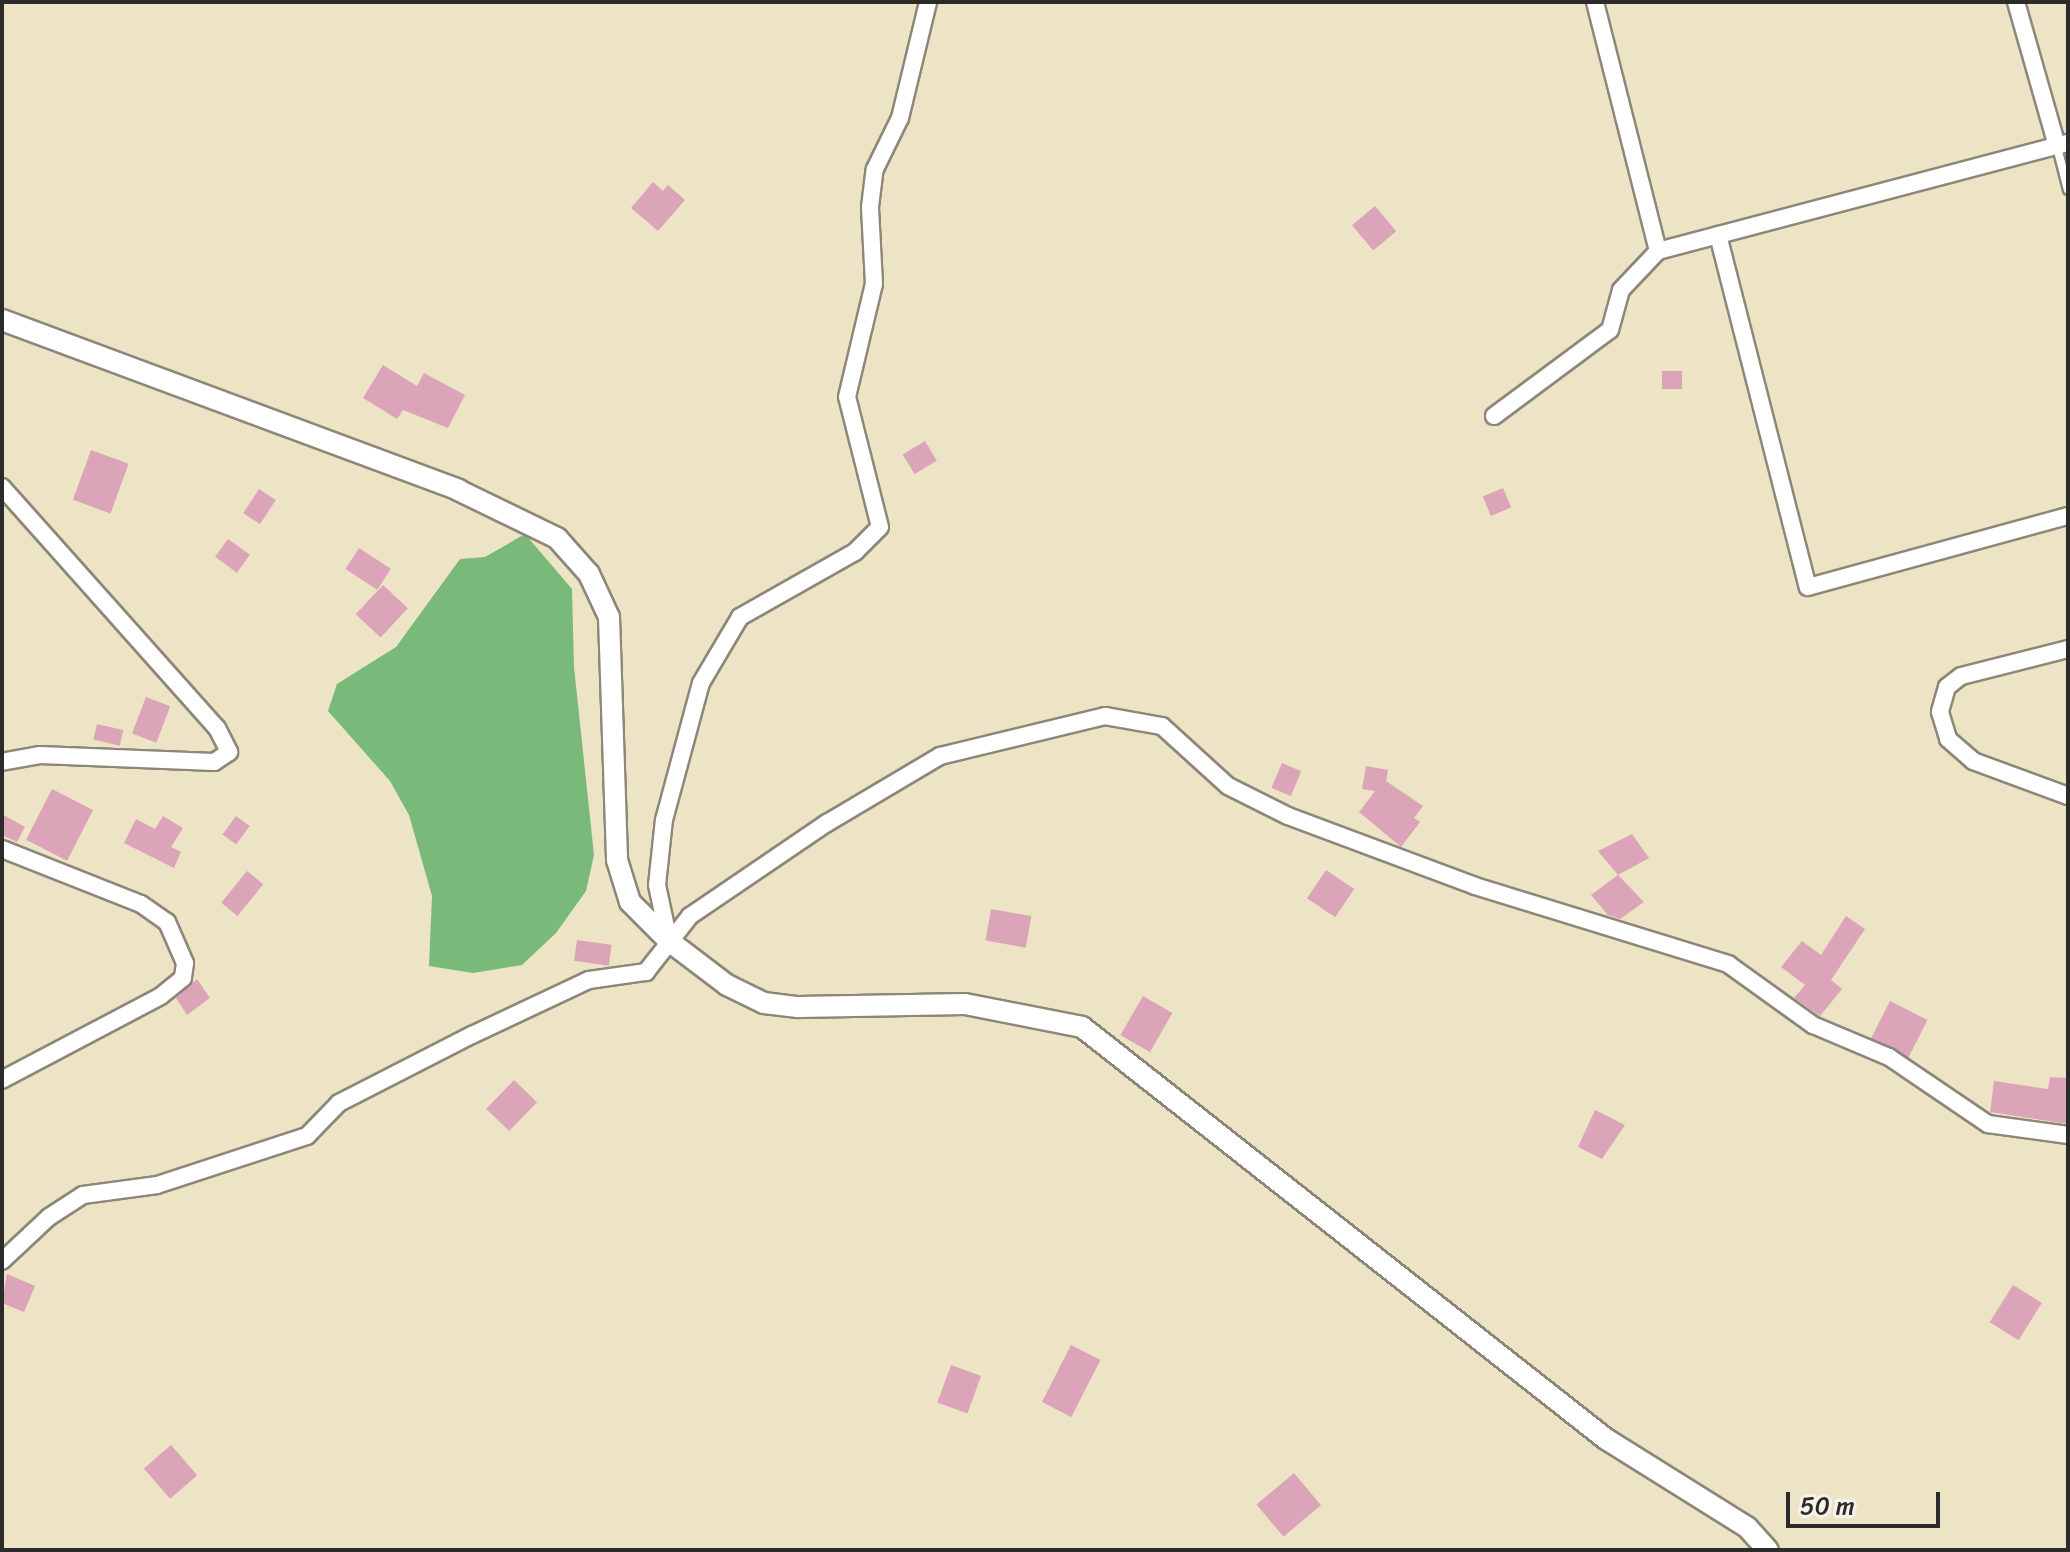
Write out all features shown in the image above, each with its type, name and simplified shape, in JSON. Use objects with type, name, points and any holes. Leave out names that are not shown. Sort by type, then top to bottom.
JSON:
[{"type":"street","points":[[669,941],[657,885],[664,820],[701,683],[740,617],[855,552],[880,527],[847,397],[874,284],[870,207],[875,169],[900,118],[928,2]]},
{"type":"street","points":[[1595,2],[1658,251]]},
{"type":"street","points":[[1494,416],[1610,330],[1621,290],[1658,251],[2062,144],[2016,2]]},
{"type":"street","points":[[1718,235],[1808,587],[2068,516]]},
{"type":"street","points":[[5,317],[458,490],[557,538],[589,574],[609,617],[617,860],[630,902],[669,941],[727,985],[764,1003],[798,1007],[965,1004],[1082,1027],[1606,1439],[1747,1527],[1768,1550]]},
{"type":"street","points":[[2,487],[217,728],[229,752],[214,762],[40,755],[2,762]]},
{"type":"street","points":[[2068,649],[1961,676],[1947,687],[1940,704],[1948,739],[1962,753],[2068,796]]},
{"type":"street","points":[[2,1261],[49,1217],[83,1195],[157,1185],[246,1160],[307,1136],[339,1103],[472,1035],[589,980],[646,972],[690,916],[827,823],[940,756],[1105,716],[1162,726],[1228,786],[1288,816],[1475,886],[1728,964],[1813,1025],[1889,1057],[1988,1124],[2068,1135]]},
{"type":"street","points":[[2,849],[141,904],[167,922],[185,963],[183,978],[161,996],[2,1080]]},
{"type":"lane","points":[[2062,144],[2068,190]]},
{"type":"green space","points":[[525,534],[572,589],[574,667],[594,855],[586,891],[556,933],[522,965],[473,973],[429,966],[432,896],[409,815],[390,781],[328,711],[337,684],[396,647],[460,559],[485,557]]},
{"type":"building","points":[[653,182],[663,191],[668,185],[685,200],[658,231],[631,208]]},
{"type":"building","points":[[1375,206],[1396,231],[1373,251],[1352,225]]},
{"type":"building","points":[[383,365],[417,386],[424,373],[465,395],[448,428],[403,410],[397,419],[363,398]]},
{"type":"building","points":[[1662,371],[1682,371],[1682,389],[1662,389]]},
{"type":"building","points":[[925,441],[937,461],[915,474],[903,454]]},
{"type":"building","points":[[91,450],[129,464],[110,513],[73,500]]},
{"type":"building","points":[[1503,488],[1511,507],[1491,516],[1483,497]]},
{"type":"building","points":[[259,489],[276,500],[260,524],[243,513]]},
{"type":"building","points":[[228,539],[250,555],[237,573],[215,557]]},
{"type":"building","points":[[359,548],[391,569],[377,590],[345,569]]},
{"type":"building","points":[[383,585],[408,608],[381,637],[356,614]]},
{"type":"building","points":[[146,697],[170,706],[156,743],[132,733]]},
{"type":"building","points":[[97,724],[123,730],[120,746],[93,740]]},
{"type":"building","points":[[1282,763],[1301,771],[1291,796],[1271,788]]},
{"type":"building","points":[[1366,766],[1388,770],[1386,781],[1423,806],[1414,818],[1420,822],[1401,847],[1359,812],[1375,791],[1362,789]]},
{"type":"building","points":[[52,789],[93,810],[67,861],[26,840]]},
{"type":"building","points":[[2,814],[25,827],[17,842],[2,835]]},
{"type":"building","points":[[163,816],[183,828],[171,847],[181,852],[174,868],[124,843],[136,819],[155,829]]},
{"type":"building","points":[[236,816],[250,826],[236,845],[222,835]]},
{"type":"building","points":[[1632,834],[1649,858],[1618,875],[1598,851]]},
{"type":"building","points":[[1326,870],[1354,889],[1335,917],[1307,898]]},
{"type":"building","points":[[247,871],[263,884],[238,916],[221,903]]},
{"type":"building","points":[[1618,875],[1644,902],[1620,919],[1608,915],[1591,895]]},
{"type":"building","points":[[991,909],[1031,916],[1026,948],[985,941]]},
{"type":"building","points":[[1846,916],[1865,929],[1831,980],[1842,989],[1820,1016],[1794,998],[1805,985],[1781,967],[1802,941],[1821,955]]},
{"type":"building","points":[[577,940],[612,945],[609,966],[574,961]]},
{"type":"building","points":[[197,979],[210,998],[187,1015],[176,998]]},
{"type":"building","points":[[1143,996],[1172,1013],[1150,1052],[1120,1035]]},
{"type":"building","points":[[1890,1001],[1927,1020],[1908,1057],[1871,1038]]},
{"type":"building","points":[[2050,1077],[2068,1078],[2068,1124],[1990,1112],[1994,1081],[2048,1089]]},
{"type":"building","points":[[514,1080],[537,1102],[509,1131],[486,1109]]},
{"type":"building","points":[[1595,1110],[1625,1125],[1602,1159],[1578,1147]]},
{"type":"building","points":[[7,1274],[35,1286],[24,1312],[2,1303]]},
{"type":"building","points":[[2013,1285],[2042,1303],[2019,1340],[1990,1322]]},
{"type":"building","points":[[1071,1345],[1100,1360],[1071,1417],[1042,1402]]},
{"type":"building","points":[[951,1365],[981,1376],[967,1414],[937,1403]]},
{"type":"building","points":[[171,1445],[197,1475],[170,1499],[144,1469]]},
{"type":"building","points":[[1294,1473],[1321,1505],[1283,1537],[1256,1504]]}]
